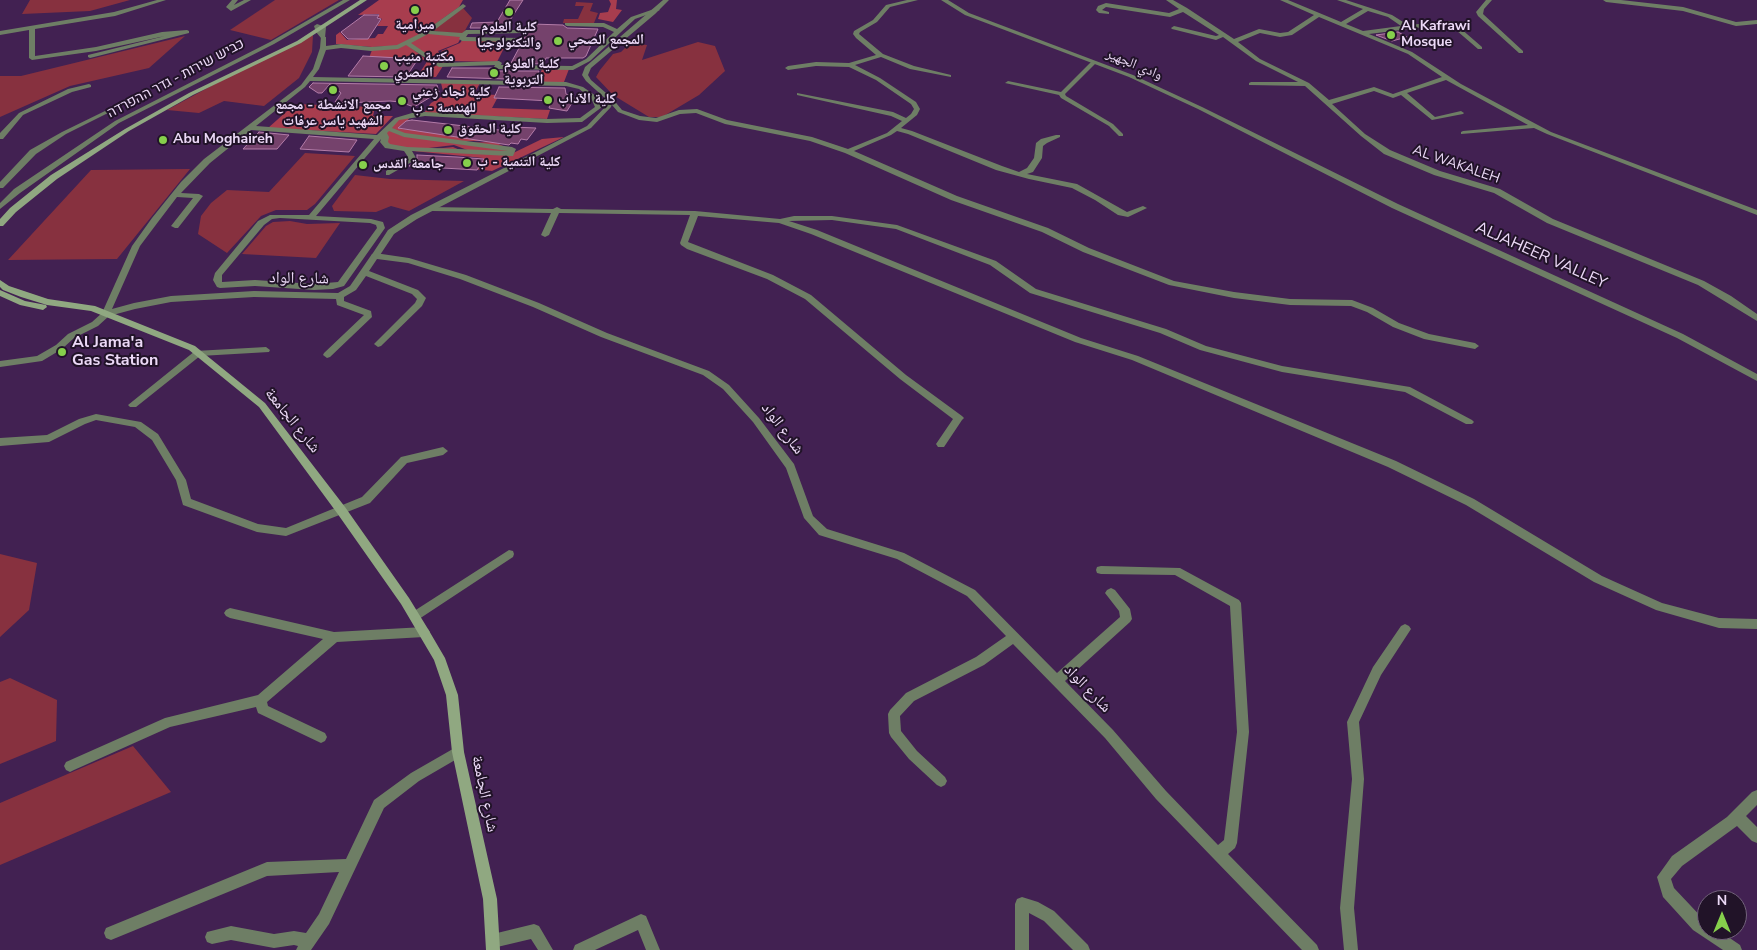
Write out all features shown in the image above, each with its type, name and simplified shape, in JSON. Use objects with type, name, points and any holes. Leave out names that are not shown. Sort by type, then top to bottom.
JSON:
[{"type":"main road","points":[[0,215],[35,186],[122,128],[167,102],[320,30],[356,0]]},
{"type":"main road","points":[[0,224],[13,210],[54,177],[127,130],[191,94],[273,55],[320,30],[364,0]]},
{"type":"main road","points":[[0,284],[39,300],[92,308],[106,314]]},
{"type":"main road","points":[[0,293],[23,303],[42,307],[106,314]]},
{"type":"main road","name":"شارع الجامعة","points":[[106,314],[192,348],[262,405],[341,510],[415,616],[439,658],[452,695],[458,752],[490,899],[493,946]]},
{"type":"street","points":[[0,33],[115,14],[163,0]]},
{"type":"street","points":[[235,0],[228,8],[231,9],[248,0]]},
{"type":"street","name":"כביש שירות - גדר ההפרדה","points":[[0,207],[16,191],[117,122],[272,43],[347,0]]},
{"type":"street","points":[[666,0],[657,10],[588,67],[585,74],[589,81],[610,98],[620,111],[639,118],[656,120],[678,112],[697,111],[725,122],[812,139],[848,151],[954,198],[1045,230],[1086,250],[1172,283],[1234,295],[1290,302],[1352,303],[1370,310],[1396,325],[1427,337],[1475,346]]},
{"type":"street","points":[[915,0],[888,6],[875,21],[857,31],[856,34],[880,55],[912,68],[949,76]]},
{"type":"street","name":"وادي الجهير","points":[[944,0],[967,14],[1131,76],[1312,164]]},
{"type":"street","name":"AL WAKALEH","points":[[1169,0],[1224,35],[1258,60],[1307,84],[1363,135],[1387,152],[1437,173],[1497,191],[1550,221],[1701,283],[1728,298],[1757,318]]},
{"type":"street","points":[[1283,0],[1410,53],[1447,77],[1549,133],[1757,213]]},
{"type":"street","points":[[1340,0],[1390,16],[1402,22],[1407,28]]},
{"type":"street","points":[[1489,0],[1478,12],[1521,52]]},
{"type":"street","points":[[1606,0],[1683,9],[1736,24],[1757,22]]},
{"type":"street","points":[[323,48],[341,46],[398,47],[427,32],[463,6]]},
{"type":"street","points":[[1107,13],[1101,12],[1100,7],[1114,6],[1170,15],[1185,9]]},
{"type":"street","points":[[1342,24],[1367,9]]},
{"type":"street","points":[[406,42],[439,65],[499,63],[497,66],[572,68],[588,60],[633,18],[657,10]]},
{"type":"street","points":[[1233,42],[1259,30],[1280,35],[1290,34],[1318,15]]},
{"type":"street","points":[[1363,33],[1450,22],[1480,48]]},
{"type":"street","points":[[567,24],[604,25],[618,32]]},
{"type":"street","points":[[32,28],[32,58],[96,49],[170,33],[187,32],[90,56]]},
{"type":"street","points":[[1174,28],[1216,38],[1224,35]]},
{"type":"street","points":[[0,364],[39,359],[59,347],[71,336],[95,324],[106,314],[136,246],[176,194],[207,161],[294,94],[310,79],[316,69],[323,48],[320,30]]},
{"type":"street","points":[[427,32],[464,35],[466,32],[523,32]]},
{"type":"street","points":[[464,35],[462,39],[519,40]]},
{"type":"street","points":[[506,50],[511,40]]},
{"type":"street","points":[[852,65],[880,55]]},
{"type":"street","points":[[1062,94],[1094,62]]},
{"type":"street","points":[[788,68],[816,64],[852,65],[878,79],[914,103],[917,109],[914,115],[896,129],[848,151]]},
{"type":"street","points":[[566,84],[572,68]]},
{"type":"street","points":[[1327,103],[1374,89],[1393,96],[1447,77]]},
{"type":"street","points":[[310,79],[566,84],[581,88],[594,97],[599,107],[582,120],[547,121],[426,114],[397,119],[312,216],[280,216],[265,220],[218,275],[217,280],[224,286],[255,283],[333,286],[342,284],[381,228],[380,224],[371,221],[312,216]]},
{"type":"street","points":[[1008,83],[1062,94],[1062,97],[1111,125],[1120,135]]},
{"type":"street","points":[[1252,84],[1307,84]]},
{"type":"street","points":[[0,137],[21,114],[70,90],[89,86]]},
{"type":"street","points":[[1402,93],[1434,119],[1461,113]]},
{"type":"street","points":[[800,94],[893,114],[906,120]]},
{"type":"street","points":[[375,256],[391,232],[433,208],[589,128],[609,106],[610,98]]},
{"type":"street","points":[[0,186],[10,178],[33,152],[64,133],[107,112]]},
{"type":"street","points":[[1463,134],[1535,126]]},
{"type":"street","points":[[248,128],[383,133],[512,149],[510,154],[407,149],[388,146],[384,142],[385,137],[383,133]]},
{"type":"street","points":[[896,129],[910,132],[1020,174],[1074,186],[1098,198],[1121,213],[1128,215],[1143,208]]},
{"type":"street","points":[[1020,174],[1030,170],[1038,158],[1039,145],[1058,136]]},
{"type":"street","points":[[388,174],[412,158],[407,149]]},
{"type":"street","name":"ALJAHEER VALLEY","points":[[1312,164],[1395,206],[1680,336],[1757,378]]},
{"type":"street","points":[[0,176],[10,178]]},
{"type":"street","points":[[176,194],[200,196],[176,226]]},
{"type":"street","points":[[433,208],[696,212],[780,222],[814,232],[1078,340],[1135,358],[1392,464],[1470,502],[1598,579],[1660,607],[1719,623],[1757,624]]},
{"type":"street","points":[[545,234],[557,209]]},
{"type":"street","points":[[696,212],[684,243],[690,247],[770,277],[808,297],[903,377],[959,418],[941,444]]},
{"type":"street","points":[[780,222],[794,218],[832,218],[897,227],[993,263],[1033,291],[1163,331],[1203,348],[1282,369],[1407,390],[1469,422]]},
{"type":"street","name":"شارع الواد","points":[[106,314],[171,299],[254,294],[340,296],[353,288],[375,256],[408,261],[463,277],[536,305],[604,335],[706,373],[726,387],[756,420],[790,467],[809,518],[823,532],[900,556],[971,593],[1109,734],[1161,795],[1312,950]]},
{"type":"street","points":[[364,272],[415,292],[422,298],[420,304],[378,344]]},
{"type":"street","points":[[328,355],[368,317],[368,313],[340,303],[340,296]]},
{"type":"street","points":[[132,406],[198,353],[266,350]]},
{"type":"street","points":[[0,442],[49,438],[82,421],[96,417],[138,424],[155,437],[181,480],[187,502],[257,528],[286,532],[366,500],[404,460],[443,450]]},
{"type":"street","points":[[415,616],[509,554]]},
{"type":"street","points":[[1100,570],[1176,571],[1235,603],[1243,732],[1230,843],[1218,854]]},
{"type":"street","points":[[1057,681],[1126,619],[1124,609],[1111,593]]},
{"type":"street","points":[[230,612],[334,637],[424,632]]},
{"type":"street","points":[[1351,950],[1347,908],[1358,779],[1353,722],[1377,670],[1405,629]]},
{"type":"street","points":[[70,766],[169,722],[261,700],[334,637]]},
{"type":"street","points":[[941,781],[894,734],[894,714],[910,697],[980,660],[1014,637]]},
{"type":"street","points":[[261,700],[262,709],[322,737]]},
{"type":"street","points":[[212,937],[231,933],[274,941],[294,938],[307,945],[324,919],[378,804],[415,777],[458,752]]},
{"type":"street","points":[[1735,950],[1698,925],[1668,892],[1664,877],[1677,861],[1738,816],[1757,796]]},
{"type":"street","points":[[1738,816],[1757,836]]},
{"type":"street","points":[[111,933],[267,869],[351,865]]},
{"type":"street","points":[[1022,950],[1022,904],[1033,907],[1049,916],[1083,950]]},
{"type":"street","points":[[580,950],[641,921],[653,950]]},
{"type":"street","points":[[493,946],[534,931],[546,950]]},
{"type":"shaded area","points":[[30,0],[130,0],[90,11],[22,14]]},
{"type":"shaded area","points":[[275,0],[339,0],[271,40],[230,30]]},
{"type":"shaded area","points":[[379,0],[463,0],[459,7],[424,32],[397,46],[372,47],[336,44],[336,35],[340,32],[347,40],[375,38],[378,34],[383,34],[388,26],[377,26],[382,19],[378,17],[379,14],[358,15]]},
{"type":"shaded area","points":[[609,0],[617,0],[616,9],[622,10],[613,22],[598,19],[600,13],[608,12],[611,4]]},
{"type":"shaded area","points":[[576,2],[593,3],[590,11],[598,13],[594,23],[563,23],[564,19],[578,19],[584,6],[575,6]]},
{"type":"shaded area","points":[[463,8],[472,18],[463,34],[431,31]]},
{"type":"shaded area","points":[[427,33],[462,36],[458,43],[438,51],[444,64],[440,64],[408,42]]},
{"type":"shaded area","points":[[313,35],[312,52],[299,78],[264,106],[224,101],[199,113],[167,110],[235,73]]},
{"type":"shaded area","points":[[185,36],[149,68],[70,86],[0,117],[0,76],[21,76]]},
{"type":"shaded area","points":[[463,39],[508,40],[497,62],[448,61],[441,51],[460,43]]},
{"type":"shaded area","points":[[698,42],[715,46],[725,71],[699,95],[662,117],[649,117],[613,95],[596,77],[613,54],[621,52],[630,43],[647,45],[642,60]]},
{"type":"shaded area","points":[[406,44],[427,60],[369,58],[372,50]]},
{"type":"shaded area","points":[[428,60],[437,66],[443,66],[436,77],[417,77]]},
{"type":"shaded area","points":[[542,69],[569,69],[564,82],[537,82]]},
{"type":"shaded area","points":[[441,83],[480,83],[474,94],[499,95],[492,108],[550,110],[547,119],[424,113],[431,103],[444,95]]},
{"type":"shaded area","points":[[295,104],[375,107],[373,116],[393,116],[376,134],[268,128]]},
{"type":"shaded area","points":[[411,116],[401,129],[500,136],[494,141],[459,141],[405,134],[389,128],[398,119]]},
{"type":"shaded area","points":[[387,129],[403,136],[458,143],[494,142],[510,149],[508,153],[470,151],[454,145],[412,150],[389,145],[384,133]]},
{"type":"shaded area","points":[[564,137],[492,171],[474,169],[483,158],[413,151],[453,147],[467,153],[509,155],[542,139]]},
{"type":"shaded area","points":[[305,153],[355,156],[315,204],[307,210],[276,210],[261,216],[227,253],[198,234],[201,216],[211,203],[227,190],[269,192]]},
{"type":"shaded area","points":[[190,169],[117,259],[8,260],[91,170]]},
{"type":"shaded area","points":[[355,175],[390,179],[464,181],[409,211],[391,206],[376,212],[334,211],[332,206]]},
{"type":"shaded area","points":[[290,221],[307,224],[340,223],[316,258],[242,254],[266,226],[273,222]]},
{"type":"shaded area","points":[[0,554],[37,563],[29,610],[0,637]]},
{"type":"shaded area","points":[[10,678],[57,700],[56,741],[0,764],[0,682]]},
{"type":"shaded area","points":[[133,746],[171,792],[0,865],[0,803]]},
{"type":"building","points":[[510,0],[523,0],[505,28],[470,28],[472,23],[497,22]]},
{"type":"building","points":[[364,15],[379,15],[377,18],[381,19],[368,39],[348,39],[341,32]]},
{"type":"building","name":"المجمع الصحي","points":[[532,24],[598,29],[586,56],[583,58],[546,58],[543,64],[511,63]]},
{"type":"building","name":"Al Kafrawi Mosque","points":[[1398,32],[1407,37],[1392,41],[1376,35]]},
{"type":"building","name":"مكتبة منيب المصري","points":[[363,56],[418,59],[406,77],[348,76]]},
{"type":"building","name":"كلية العلوم التربوية","points":[[452,68],[539,71],[535,80],[447,77]]},
{"type":"building","points":[[313,83],[437,85],[439,92],[414,107],[390,101],[344,103],[335,102],[341,93],[330,84],[322,93],[318,93],[309,87]]},
{"type":"building","name":"كلية الآداب","points":[[499,87],[565,88],[566,94],[575,98],[567,111],[549,108],[551,101],[494,98]]},
{"type":"building","name":"كلية الحقوق","points":[[412,120],[508,131],[512,127],[536,128],[527,140],[521,139],[518,144],[511,143],[509,145],[398,128],[406,121]]},
{"type":"building","points":[[259,132],[289,135],[277,149],[243,149]]},
{"type":"building","points":[[309,136],[357,140],[349,152],[300,149]]},
{"type":"building","points":[[417,155],[484,159],[477,170],[409,166],[417,161]]},
{"type":"place","name":"ميرامية","points":[[415,10]]},
{"type":"place","name":"كلية العلوم والتكنولوجيا","points":[[509,12]]},
{"type":"place","name":"Al Kafrawi Mosque","points":[[1391,35]]},
{"type":"place","name":"المجمع الصحي","points":[[558,41]]},
{"type":"place","name":"مكتبة منيب المصري","points":[[384,66]]},
{"type":"place","name":"كلية العلوم التربوية","points":[[494,73]]},
{"type":"place","name":"مجمع الانشطة - مجمع الشهيد ياسر عرفات","points":[[333,90]]},
{"type":"place","name":"كلية الآداب","points":[[548,100]]},
{"type":"place","name":"كلية نجاد زعني للهندسة - ب","points":[[402,101]]},
{"type":"place","name":"كلية الحقوق","points":[[448,130]]},
{"type":"place","name":"Abu Moghaireh","points":[[163,140]]},
{"type":"place","name":"كلية التنمية - ب","points":[[467,163]]},
{"type":"place","name":"جامعة القدس","points":[[363,165]]},
{"type":"place","name":"Al Jama'a Gas Station","points":[[62,352]]}]
